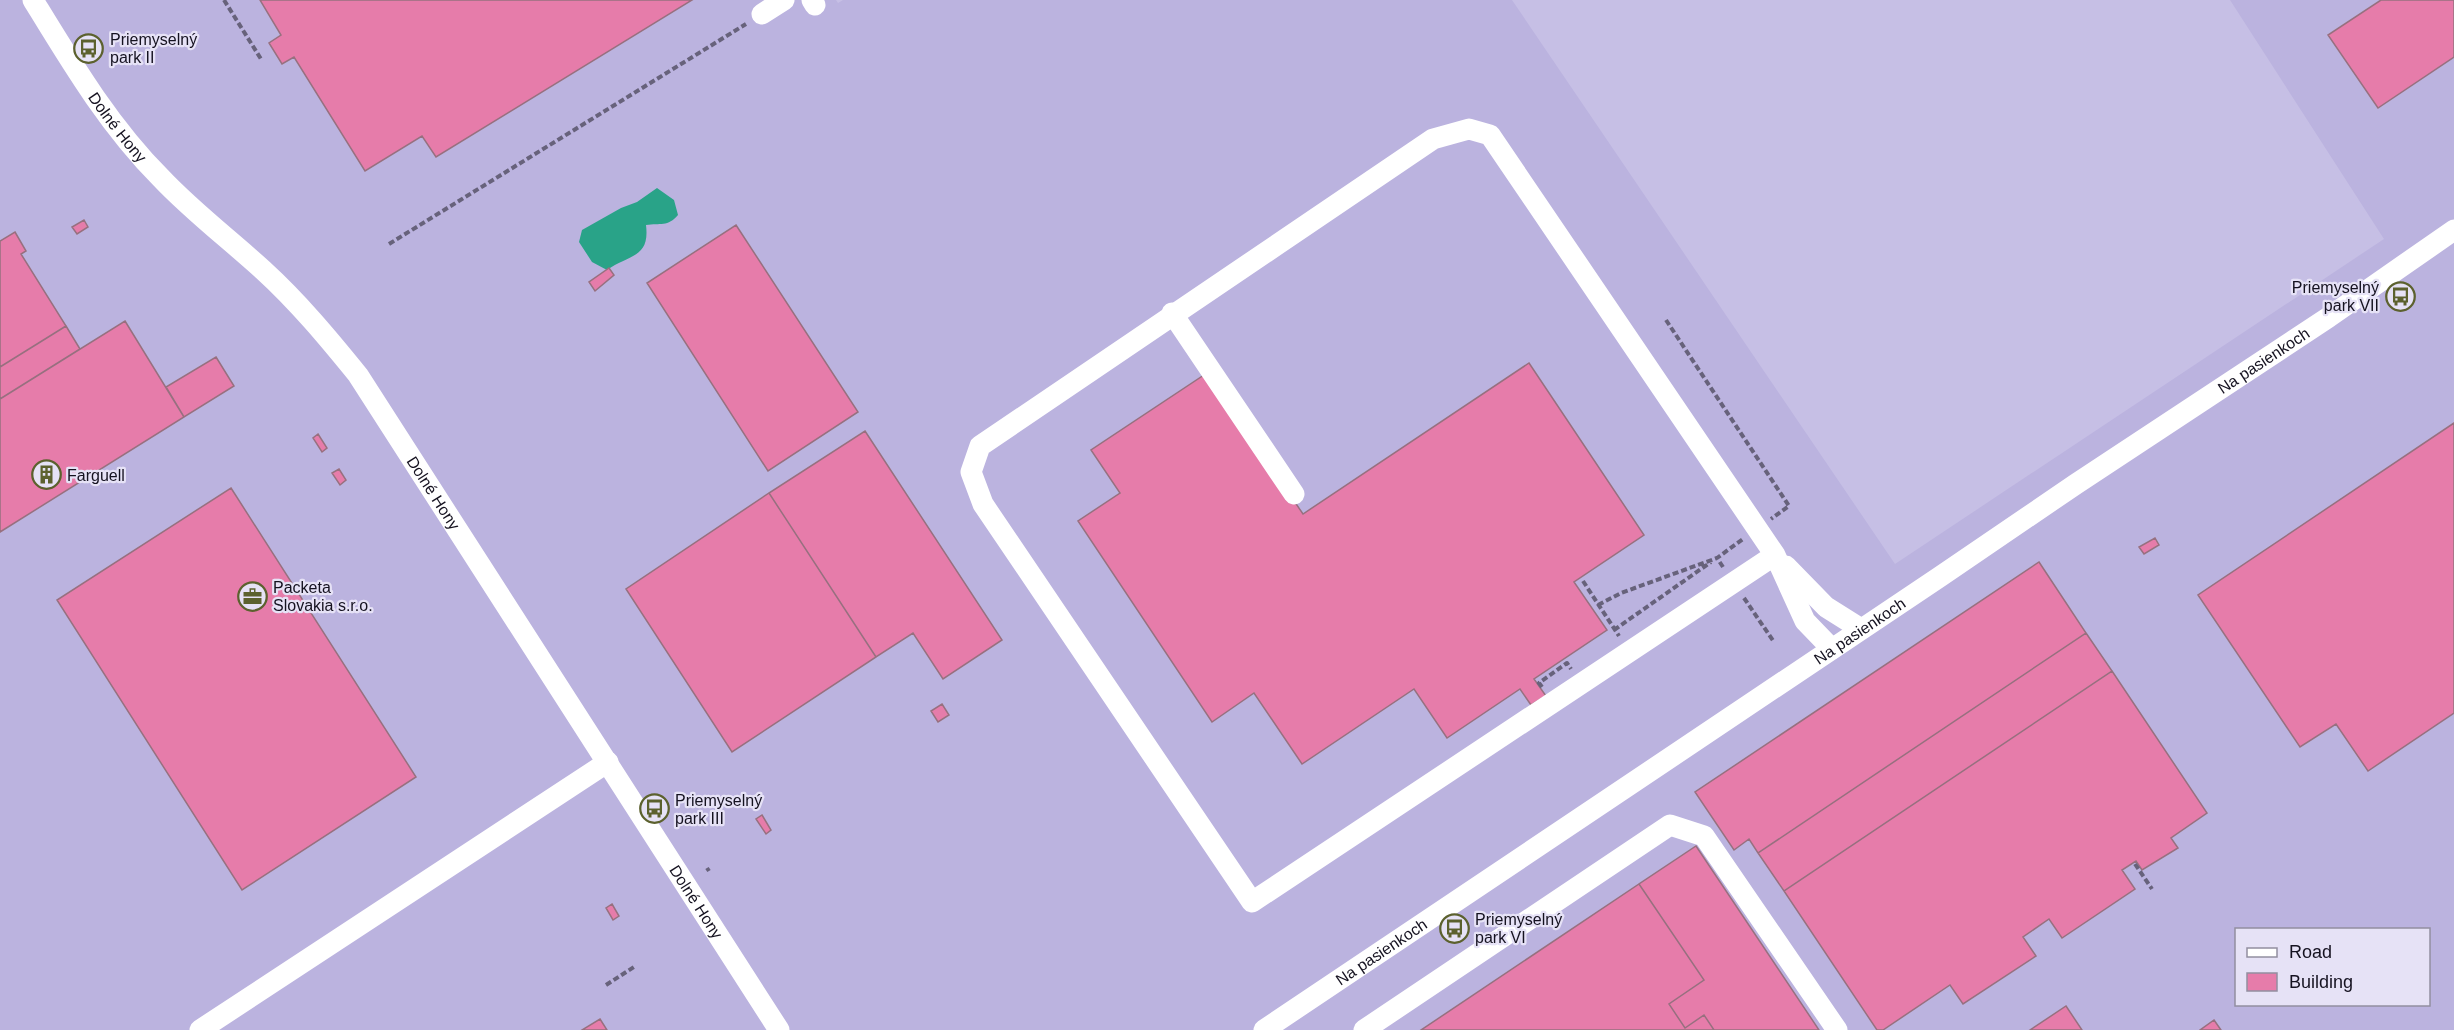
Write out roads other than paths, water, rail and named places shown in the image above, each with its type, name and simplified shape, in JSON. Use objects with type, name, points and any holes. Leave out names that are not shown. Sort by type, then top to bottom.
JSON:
[{"type":"street","name":"Dolné Hony","points":[[33,0],[71,63],[111,120],[160,178],[287,294],[319,326],[358,375],[779,1030]]},
{"type":"street","points":[[762,14],[784,0]]},
{"type":"street","points":[[1775,555],[1252,902],[983,504],[971,472],[980,446],[1172,313],[1433,139],[1469,129],[1490,135],[1775,555],[1805,621],[1832,649]]},
{"type":"street","name":"Na pasienkoch","points":[[1264,1030],[2086,477],[2329,317],[2454,230]]},
{"type":"street","points":[[1172,313],[1294,495]]},
{"type":"street","points":[[1775,555],[1826,607],[1861,629]]},
{"type":"street","points":[[200,1030],[608,762]]},
{"type":"street","points":[[1364,1030],[1670,825],[1704,836],[1837,1030]]},
{"type":"place","name":"Priemyselný park II","points":[[89,48]]},
{"type":"place","name":"Priemyselný park VII","points":[[2400,296]]},
{"type":"place","name":"Farguell","points":[[46,475]]},
{"type":"place","name":"Packeta Slovakia s.r.o.","points":[[252,596]]},
{"type":"place","name":"Priemyselný park III","points":[[654,809]]},
{"type":"place","name":"Priemyselný park VI","points":[[1454,928]]}]
